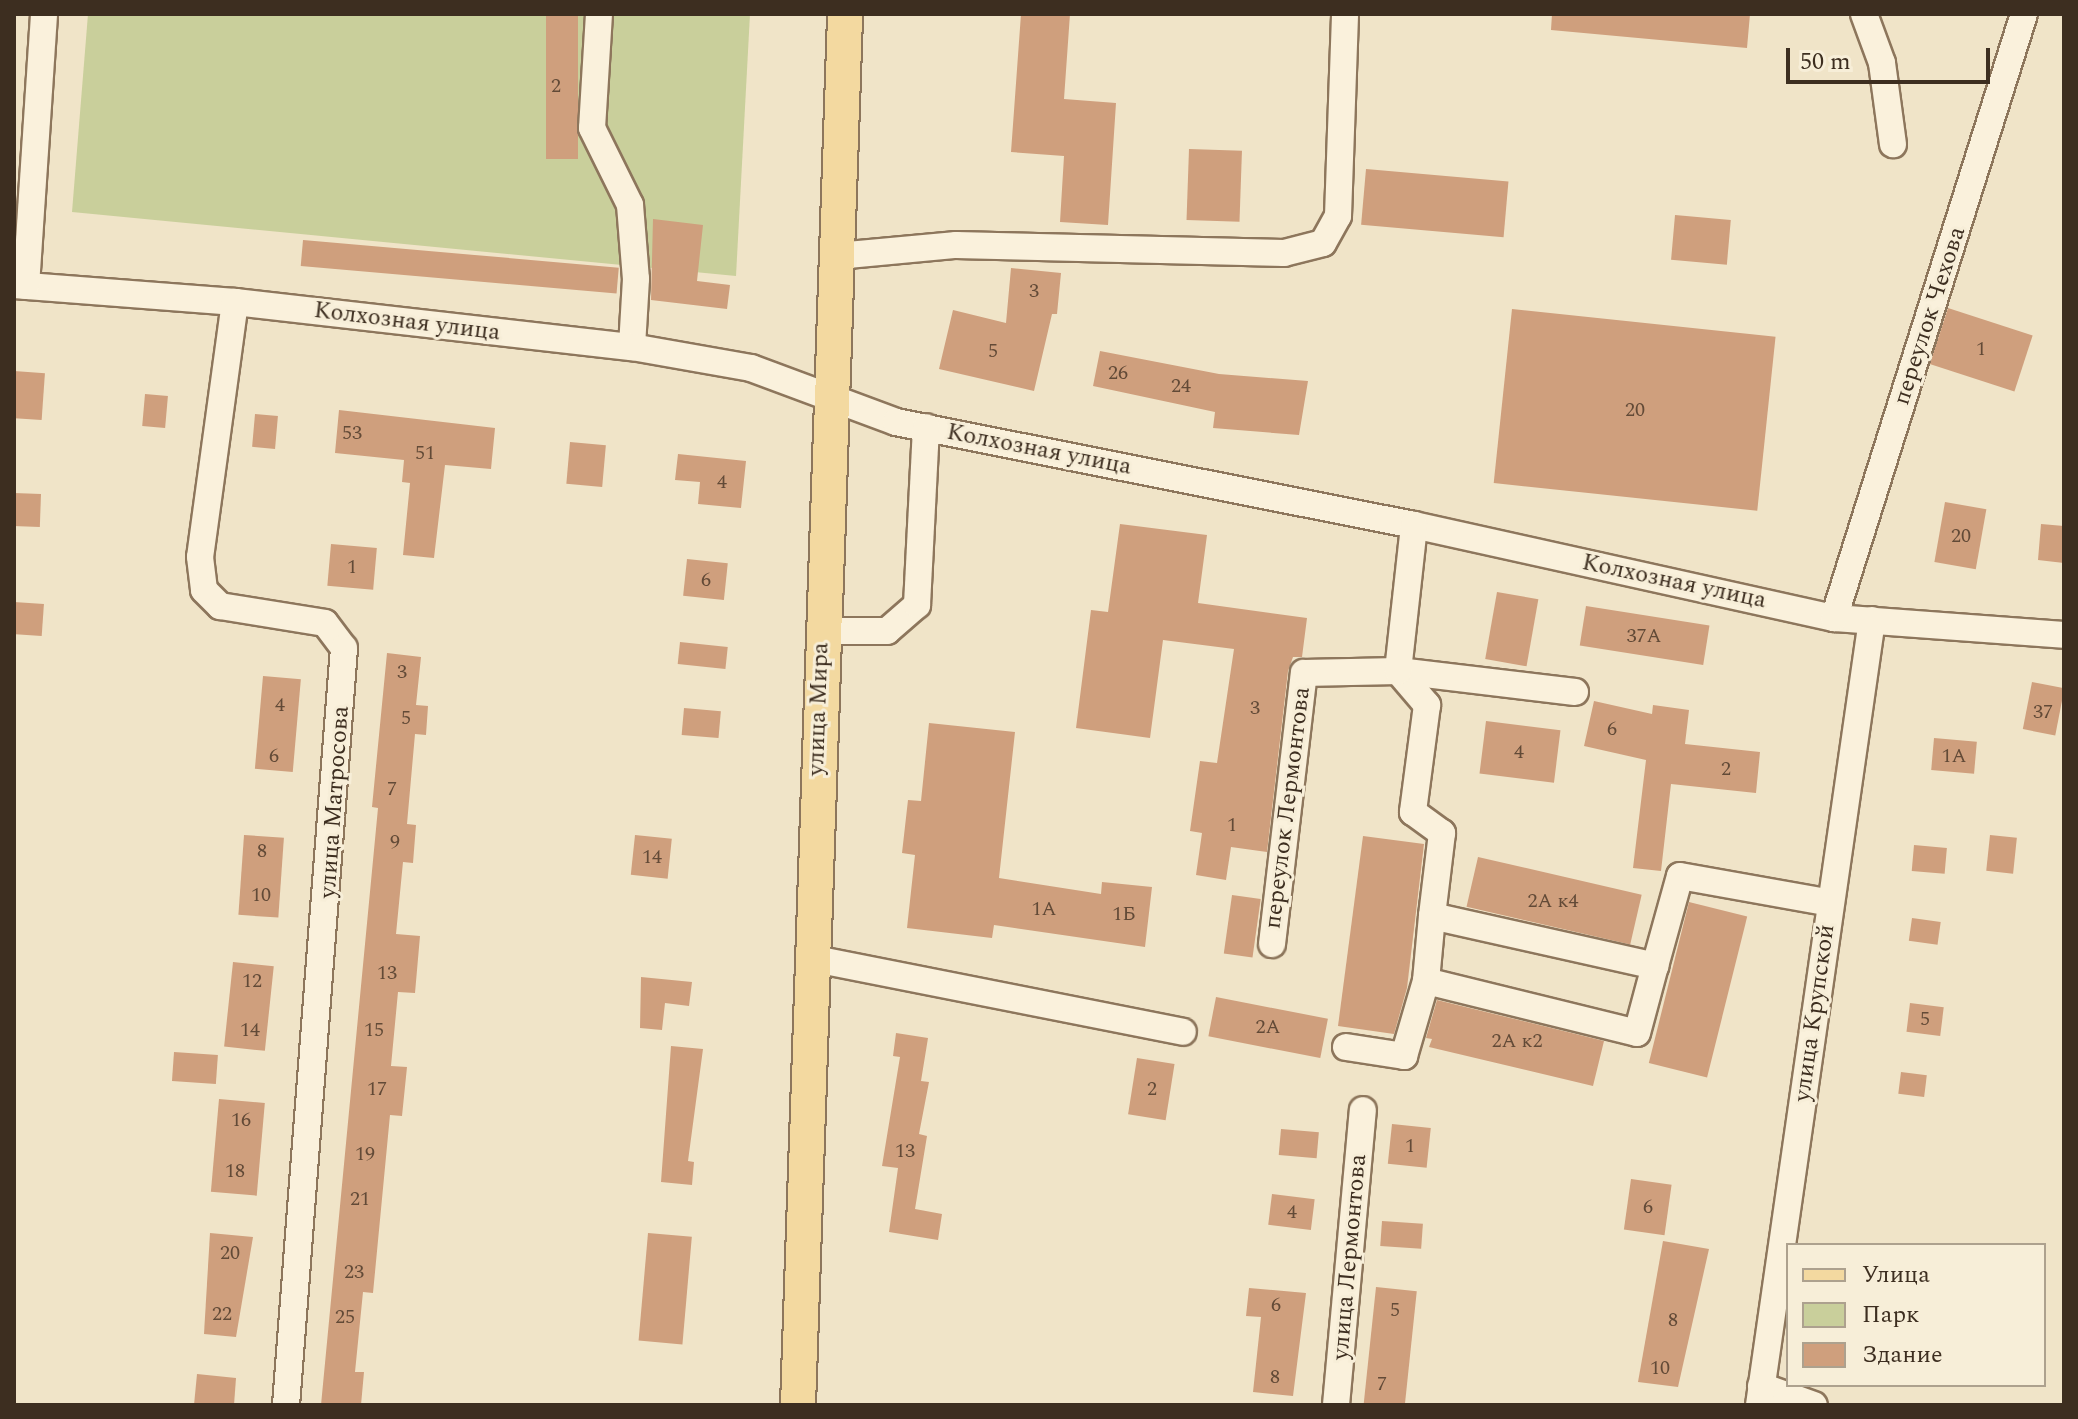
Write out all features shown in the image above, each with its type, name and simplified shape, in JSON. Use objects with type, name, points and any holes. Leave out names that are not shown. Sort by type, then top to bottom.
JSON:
[{"type":"main road","name":"улица Мира","points":[[798,1405],[821,631],[845,14]]},
{"type":"street","points":[[20,286],[44,14]]},
{"type":"street","points":[[599,14],[592,128],[630,205],[636,279],[632,347]]},
{"type":"street","points":[[837,256],[956,245],[1284,253],[1323,243],[1338,216],[1345,14]]},
{"type":"street","points":[[1864,14],[1882,63],[1893,144]]},
{"type":"street","name":"переулок Чехова","points":[[1834,618],[2024,14]]},
{"type":"street","name":"Колхозная улица","points":[[20,286],[235,302],[632,347],[751,368],[926,427],[1414,525],[1834,618],[2064,635]]},
{"type":"street","name":"улица Матросова","points":[[235,302],[200,557],[204,590],[220,606],[325,623],[344,648],[286,1405]]},
{"type":"street","points":[[821,631],[887,631],[917,605],[926,427]]},
{"type":"street","points":[[1346,1047],[1404,1056],[1426,981],[1442,833],[1413,812],[1427,705],[1398,671],[1414,525]]},
{"type":"street","name":"улица Крупской","points":[[1760,1396],[1872,620]]},
{"type":"street","points":[[1398,671],[1575,692]]},
{"type":"street","name":"переулок Лермонтова","points":[[1272,944],[1304,673],[1398,671]]},
{"type":"street","points":[[1426,981],[1637,1033],[1680,876],[1831,903]]},
{"type":"street","points":[[1432,916],[1655,966]]},
{"type":"street","points":[[810,958],[1183,1032]]},
{"type":"street","name":"улица Лермонтова","points":[[1336,1405],[1363,1110]]},
{"type":"street","points":[[1760,1396],[1814,1405]]},
{"type":"green space","points":[[88,14],[750,14],[736,276],[72,212]]},
{"type":"building","points":[[546,14],[578,14],[578,159],[546,159]]},
{"type":"building","points":[[1021,14],[1070,14],[1064,99],[1116,103],[1108,225],[1060,222],[1064,156],[1011,152]]},
{"type":"building","points":[[1552,14],[1750,14],[1747,48],[1551,30]]},
{"type":"building","points":[[1189,149],[1242,151],[1239,222],[1187,220]]},
{"type":"building","points":[[1366,169],[1508,181],[1504,237],[1361,225]]},
{"type":"building","points":[[1675,215],[1731,220],[1727,265],[1671,260]]},
{"type":"building","points":[[653,219],[703,225],[697,281],[730,285],[727,309],[651,300]]},
{"type":"building","points":[[303,240],[619,268],[617,294],[301,266]]},
{"type":"building","points":[[1011,268],[1061,273],[1057,314],[1052,314],[1034,391],[939,369],[953,310],[1006,323]]},
{"type":"building","points":[[1948,308],[2033,336],[2014,392],[1930,364]]},
{"type":"building","points":[[1512,309],[1776,337],[1757,511],[1494,483]]},
{"type":"building","points":[[1100,351],[1219,374],[1308,381],[1299,435],[1213,428],[1215,412],[1093,386]]},
{"type":"building","points":[[14,371],[45,373],[42,420],[14,418]]},
{"type":"building","points":[[145,394],[168,396],[165,428],[142,426]]},
{"type":"building","points":[[339,410],[495,428],[491,469],[445,465],[434,558],[403,555],[410,483],[402,482],[404,460],[335,453]]},
{"type":"building","points":[[255,414],[278,416],[275,449],[252,447]]},
{"type":"building","points":[[570,442],[606,445],[602,487],[566,484]]},
{"type":"building","points":[[678,454],[746,461],[741,508],[698,504],[700,482],[675,480]]},
{"type":"building","points":[[14,493],[41,494],[40,527],[14,526]]},
{"type":"building","points":[[1945,502],[1986,509],[1976,569],[1934,562]]},
{"type":"building","points":[[1120,524],[1207,535],[1198,603],[1307,618],[1302,657],[1293,657],[1288,671],[1267,852],[1231,847],[1226,880],[1196,875],[1202,833],[1190,831],[1200,761],[1217,763],[1234,649],[1163,640],[1150,738],[1076,728],[1091,610],[1108,612]]},
{"type":"building","points":[[2041,524],[2064,526],[2064,563],[2038,560]]},
{"type":"building","points":[[331,544],[377,548],[373,590],[327,586]]},
{"type":"building","points":[[687,559],[728,563],[724,600],[683,596]]},
{"type":"building","points":[[1497,592],[1538,599],[1527,666],[1485,659]]},
{"type":"building","points":[[14,602],[44,604],[42,636],[14,634]]},
{"type":"building","points":[[1586,606],[1709,626],[1703,665],[1580,646]]},
{"type":"building","points":[[680,642],[728,647],[725,669],[678,664]]},
{"type":"building","points":[[387,653],[421,657],[416,705],[428,706],[426,735],[415,734],[407,824],[416,825],[413,863],[403,862],[396,934],[420,936],[415,993],[398,992],[391,1066],[407,1067],[402,1116],[390,1115],[373,1293],[363,1292],[355,1372],[364,1372],[361,1405],[321,1405],[378,808],[372,807]]},
{"type":"building","points":[[263,676],[301,679],[293,772],[255,769]]},
{"type":"building","points":[[2032,682],[2064,688],[2055,735],[2023,729]]},
{"type":"building","points":[[1594,701],[1652,714],[1653,705],[1689,710],[1685,744],[1760,752],[1756,793],[1671,784],[1661,871],[1633,868],[1646,760],[1584,746]]},
{"type":"building","points":[[684,708],[721,711],[719,738],[682,735]]},
{"type":"building","points":[[1486,721],[1560,730],[1554,783],[1480,774]]},
{"type":"building","points":[[929,723],[1015,732],[999,878],[1101,894],[1102,882],[1152,887],[1145,947],[994,925],[992,938],[907,928],[915,855],[902,853],[908,800],[921,801]]},
{"type":"building","points":[[1934,738],[1977,742],[1974,774],[1931,770]]},
{"type":"building","points":[[244,835],[284,838],[278,918],[238,915]]},
{"type":"building","points":[[635,835],[672,839],[668,879],[631,875]]},
{"type":"building","points":[[1990,835],[2017,838],[2013,874],[1986,871]]},
{"type":"building","points":[[1363,836],[1424,844],[1407,988],[1394,1034],[1338,1026]]},
{"type":"building","points":[[1914,845],[1947,848],[1945,874],[1912,871]]},
{"type":"building","points":[[1478,857],[1642,895],[1630,944],[1467,907]]},
{"type":"building","points":[[1232,895],[1261,899],[1253,957],[1224,953]]},
{"type":"building","points":[[1689,902],[1747,917],[1707,1078],[1649,1063]]},
{"type":"building","points":[[1912,918],[1941,922],[1938,945],[1909,941]]},
{"type":"building","points":[[233,962],[274,966],[265,1051],[224,1047]]},
{"type":"building","points":[[641,977],[692,982],[689,1006],[665,1003],[662,1030],[640,1028]]},
{"type":"building","points":[[1216,997],[1328,1019],[1320,1058],[1208,1036]]},
{"type":"building","points":[[1437,1000],[1604,1041],[1593,1086],[1429,1047],[1432,1039],[1426,1038]]},
{"type":"building","points":[[1910,1003],[1944,1007],[1940,1036],[1906,1032]]},
{"type":"building","points":[[896,1033],[928,1038],[921,1081],[929,1082],[919,1134],[927,1136],[915,1209],[942,1214],[938,1240],[889,1232],[898,1168],[882,1166],[900,1057],[893,1056]]},
{"type":"building","points":[[671,1046],[703,1049],[688,1161],[694,1162],[692,1185],[661,1182]]},
{"type":"building","points":[[174,1052],[218,1055],[216,1084],[172,1081]]},
{"type":"building","points":[[1137,1058],[1175,1064],[1166,1120],[1128,1114]]},
{"type":"building","points":[[1901,1072],[1927,1075],[1924,1097],[1898,1094]]},
{"type":"building","points":[[219,1099],[265,1103],[257,1196],[211,1192]]},
{"type":"building","points":[[1392,1124],[1431,1128],[1427,1168],[1388,1164]]},
{"type":"building","points":[[1281,1129],[1319,1132],[1317,1158],[1279,1155]]},
{"type":"building","points":[[1631,1179],[1672,1185],[1665,1235],[1624,1230]]},
{"type":"building","points":[[1272,1194],[1315,1199],[1311,1230],[1268,1225]]},
{"type":"building","points":[[1382,1221],[1423,1224],[1421,1249],[1380,1246]]},
{"type":"building","points":[[210,1233],[253,1237],[236,1337],[204,1334]]},
{"type":"building","points":[[648,1233],[692,1237],[682,1344],[639,1341]]},
{"type":"building","points":[[1663,1241],[1709,1249],[1678,1387],[1638,1382]]},
{"type":"building","points":[[1376,1287],[1417,1291],[1405,1405],[1364,1405]]},
{"type":"building","points":[[1249,1288],[1306,1293],[1293,1396],[1253,1392],[1261,1317],[1246,1316]]},
{"type":"building","points":[[197,1374],[236,1378],[234,1405],[194,1405]]}]
